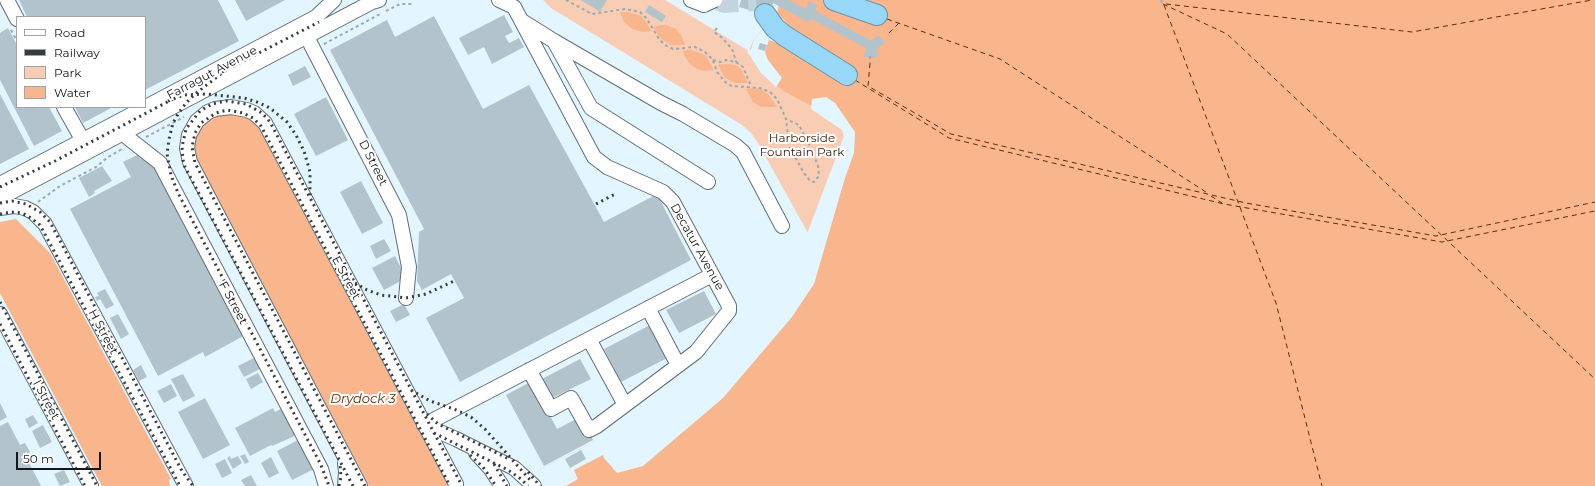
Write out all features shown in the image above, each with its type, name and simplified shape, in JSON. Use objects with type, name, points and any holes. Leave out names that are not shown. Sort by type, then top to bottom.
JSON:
[{"type":"highway","points":[[834,0],[878,15]]},
{"type":"highway","points":[[764,14],[775,28],[785,36],[847,75]]},
{"type":"street","points":[[7,0],[16,17]]},
{"type":"street","points":[[332,3],[338,20],[372,2],[379,0]]},
{"type":"street","name":"Decatur Avenue","points":[[499,0],[514,7],[594,157],[607,167],[664,192],[674,202],[729,306],[729,311],[696,352],[589,430],[571,398],[551,409],[529,370]]},
{"type":"street","points":[[691,0],[704,5],[715,0]]},
{"type":"street","name":"Farragut Avenue","points":[[0,198],[86,146],[316,18],[332,3]]},
{"type":"street","name":"Farragut Avenue","points":[[0,184],[86,146],[123,134],[309,40],[338,20]]},
{"type":"street","points":[[522,21],[735,145],[743,152],[782,226]]},
{"type":"street","name":"D Street","points":[[309,40],[399,215],[409,267],[406,298]]},
{"type":"street","points":[[554,41],[591,108],[708,182]]},
{"type":"street","name":"E Street","points":[[340,449],[190,162],[187,148],[190,135],[198,121],[212,111],[223,107],[239,107],[254,113],[265,123],[456,484]]},
{"type":"street","points":[[65,108],[86,146]]},
{"type":"street","name":"F Street","points":[[123,134],[160,163],[320,469],[326,486]]},
{"type":"street","points":[[0,208],[14,206],[27,209]]},
{"type":"street","name":"H Street","points":[[27,209],[42,220],[48,230],[186,486]]},
{"type":"street","points":[[424,425],[712,274]]},
{"type":"street","points":[[648,308],[678,365]]},
{"type":"street","name":"I Street","points":[[0,314],[91,486]]},
{"type":"street","points":[[589,339],[625,405]]},
{"type":"street","points":[[424,425],[514,468],[522,473],[534,486]]},
{"type":"street","points":[[456,439],[480,457],[490,468],[502,486]]},
{"type":"street","points":[[340,449],[346,472],[345,486]]},
{"type":"street","points":[[340,449],[360,486]]},
{"type":"path","points":[[566,0],[592,14],[625,9],[640,12],[647,19],[658,39],[665,46],[673,49],[695,47],[705,52],[714,60],[720,62],[726,60],[736,62],[743,67],[751,86]]},
{"type":"path","points":[[1161,0],[1163,4]]},
{"type":"path","points":[[309,40],[323,44],[400,4],[414,4]]},
{"type":"path","points":[[717,28],[714,32],[722,37],[733,51],[736,62]]},
{"type":"path","points":[[870,56],[870,63]]},
{"type":"path","points":[[714,60],[717,72],[727,84],[732,86],[751,86],[760,88],[770,92],[777,99],[786,119],[789,146],[804,174],[810,181],[814,182],[818,176],[818,166],[811,148],[799,125],[786,119]]},
{"type":"path","points":[[27,209],[60,186],[96,167],[108,157],[189,115]]},
{"type":"green space","name":"Harborside Fountain Park","points":[[543,0],[665,0],[749,51],[775,84],[783,91],[815,108],[843,129],[846,136],[809,235],[758,143],[751,133],[742,125],[551,8]]},
{"type":"water","points":[[780,0],[1595,0],[1595,486],[525,486],[540,478],[537,471],[595,441],[601,451],[613,450],[635,442],[716,388],[794,293],[845,141],[843,129],[815,108],[783,91],[775,84],[749,51],[754,39],[777,13]]},
{"type":"water","points":[[620,12],[629,12],[641,16],[651,31],[643,32],[632,29],[624,22]]},
{"type":"water","points":[[666,25],[676,29],[681,35],[685,45],[672,45],[664,41],[658,35],[654,27]]},
{"type":"water","points":[[691,50],[706,56],[714,70],[704,71],[691,65],[685,57],[683,51]]},
{"type":"water","points":[[718,65],[736,65],[742,70],[748,83],[735,83],[725,78]]},
{"type":"water","points":[[746,89],[761,89],[768,94],[777,107],[761,107],[753,102]]},
{"type":"water","name":"Drydock 3","points":[[238,114],[250,118],[258,126],[448,486],[369,486],[196,159],[194,148],[195,141],[206,121],[218,115]]},
{"type":"water","points":[[16,219],[50,253],[171,479],[169,480],[170,486],[102,486],[0,293],[0,222]]},
{"type":"pier","points":[[777,13],[802,39],[795,50],[769,40],[765,52],[768,60],[782,78],[776,87],[761,73],[747,51],[751,49],[754,39]]},
{"type":"pier","points":[[826,97],[835,103],[855,132],[854,153],[845,178],[814,284],[792,317],[723,398],[643,466],[617,473],[603,455],[574,470],[578,479],[566,486],[525,486],[540,478],[537,471],[595,441],[599,443],[602,449],[612,448],[634,440],[715,387],[749,334],[793,292],[807,234],[844,136],[842,130],[811,109],[812,99]]},
{"type":"building","points":[[19,0],[218,0],[239,41],[146,89],[146,16],[27,16]]},
{"type":"building","points":[[235,0],[285,0],[246,21]]},
{"type":"building","points":[[581,0],[607,0],[600,12]]},
{"type":"building","points":[[741,0],[789,0],[806,9],[809,1],[817,5],[815,11],[872,41],[878,35],[885,42],[878,48],[877,57],[864,57],[866,48],[811,19],[808,22],[773,3],[770,16],[739,7]]},
{"type":"building","points":[[649,5],[666,16],[662,22],[645,12]]},
{"type":"building","points":[[504,15],[513,32],[505,36],[509,43],[519,38],[524,47],[492,64],[484,47],[468,55],[459,38]]},
{"type":"building","points":[[434,16],[483,109],[529,85],[604,222],[657,194],[691,260],[460,382],[426,318],[464,298],[451,274],[422,290],[417,281],[419,232],[424,229],[330,50],[387,20],[395,37]]},
{"type":"building","points":[[8,28],[16,43],[16,108],[50,108],[62,131],[34,146],[0,80],[0,33]]},
{"type":"building","points":[[760,43],[767,45],[765,51],[758,49]]},
{"type":"building","points":[[305,66],[311,77],[293,86],[288,75]]},
{"type":"building","points":[[0,94],[29,149],[0,164]]},
{"type":"building","points":[[326,97],[348,140],[316,156],[294,114]]},
{"type":"building","points":[[76,108],[111,108],[83,123]]},
{"type":"building","points":[[139,154],[141,159],[146,156],[151,158],[247,334],[205,357],[203,352],[158,376],[70,209],[131,177],[123,162]]},
{"type":"building","points":[[102,166],[112,181],[94,191],[95,193],[89,197],[79,178]]},
{"type":"building","points":[[361,181],[383,223],[362,234],[340,192]]},
{"type":"building","points":[[384,239],[391,251],[376,259],[370,246]]},
{"type":"building","points":[[395,256],[406,278],[384,290],[372,268]]},
{"type":"building","points":[[105,289],[114,305],[106,309],[100,299],[97,301],[95,297],[99,296],[97,293]]},
{"type":"building","points":[[704,291],[716,314],[679,333],[666,310]]},
{"type":"building","points":[[404,304],[410,315],[396,322],[390,311]]},
{"type":"building","points":[[118,314],[129,334],[121,339],[110,318]]},
{"type":"building","points":[[650,325],[667,358],[621,382],[604,349]]},
{"type":"building","points":[[254,358],[260,369],[244,377],[238,366]]},
{"type":"building","points":[[580,359],[591,379],[550,399],[540,380]]},
{"type":"building","points":[[141,365],[147,377],[139,381],[133,370]]},
{"type":"building","points":[[258,373],[263,382],[251,389],[246,379]]},
{"type":"building","points":[[183,374],[195,396],[183,402],[171,379]]},
{"type":"building","points":[[532,381],[557,429],[580,417],[593,440],[544,466],[506,395]]},
{"type":"building","points":[[171,384],[177,396],[164,403],[157,391]]},
{"type":"building","points":[[205,398],[230,445],[203,459],[178,412]]},
{"type":"building","points":[[0,403],[7,417],[0,421]]},
{"type":"building","points":[[273,408],[275,412],[283,408],[297,435],[272,446],[271,445],[250,456],[235,428]]},
{"type":"building","points":[[33,415],[38,423],[29,428],[25,419]]},
{"type":"building","points":[[8,422],[20,445],[25,443],[30,452],[25,455],[41,486],[0,486],[0,426]]},
{"type":"building","points":[[43,425],[52,442],[40,448],[32,431]]},
{"type":"building","points":[[298,440],[314,469],[292,480],[277,451]]},
{"type":"building","points":[[581,450],[586,459],[570,468],[565,459]]},
{"type":"building","points":[[245,454],[249,462],[245,464],[240,456]]},
{"type":"building","points":[[230,456],[231,459],[238,456],[242,463],[233,469],[227,458]]},
{"type":"building","points":[[271,457],[279,473],[269,478],[261,463]]},
{"type":"building","points":[[225,459],[232,473],[222,478],[215,464]]},
{"type":"building","points":[[64,470],[70,482],[60,486],[54,474]]},
{"type":"building","points":[[251,475],[257,486],[245,486],[241,480]]},
{"type":"ferry route","points":[[1166,4],[1412,32],[1592,0]]},
{"type":"ferry route","points":[[1163,4],[1227,34],[1595,379]]},
{"type":"ferry route","points":[[1164,5],[1276,303],[1322,486]]},
{"type":"ferry route","points":[[887,19],[1000,59],[1209,194]]},
{"type":"ferry route","points":[[889,33],[899,23]]},
{"type":"ferry route","points":[[870,63],[868,86],[951,134],[1246,203],[1436,236],[1595,202]]},
{"type":"ferry route","points":[[855,80],[949,138],[1224,204],[1442,242],[1595,211]]},
{"type":"ferry route","points":[[1211,196],[1222,203]]},
{"type":"tunnel","points":[[719,0],[724,3],[756,1]]},
{"type":"tunnel","points":[[729,0],[734,3]]},
{"type":"railway","points":[[222,72],[319,22]]},
{"type":"railway","points":[[226,70],[195,94],[186,103],[173,123],[167,154],[171,175],[178,193],[321,465],[329,486]]},
{"type":"railway","points":[[168,101],[184,95],[207,94],[244,98],[270,108],[287,122],[304,151],[310,172],[310,196]]},
{"type":"railway","points":[[0,187],[55,161],[173,99]]},
{"type":"railway","points":[[353,486],[185,167],[182,147],[186,129],[200,111],[212,104],[226,101],[246,104],[262,113],[270,122],[460,482]]},
{"type":"railway","points":[[365,486],[195,163],[192,147],[195,133],[201,123],[216,113],[227,110],[243,113],[253,118],[261,126],[450,486]]},
{"type":"railway","points":[[596,204],[617,193]]},
{"type":"railway","points":[[0,203],[12,201],[26,204],[40,212],[50,222],[182,471],[193,486]]},
{"type":"railway","points":[[0,214],[11,212],[22,213],[40,225],[180,486]]},
{"type":"railway","points":[[355,283],[367,290],[381,295],[406,298],[426,294],[454,281]]},
{"type":"railway","points":[[0,302],[97,486]]},
{"type":"railway","points":[[0,324],[85,486]]},
{"type":"railway","points":[[411,390],[430,401],[454,409],[471,417],[485,429],[531,481]]},
{"type":"railway","points":[[427,414],[438,424],[509,459]]},
{"type":"railway","points":[[434,433],[508,470],[528,486]]},
{"type":"railway","points":[[470,455],[483,467],[496,486]]},
{"type":"railway","points":[[339,486],[341,477],[340,464]]},
{"type":"railway","points":[[494,464],[507,486]]},
{"type":"railway","points":[[528,472],[540,486]]}]
